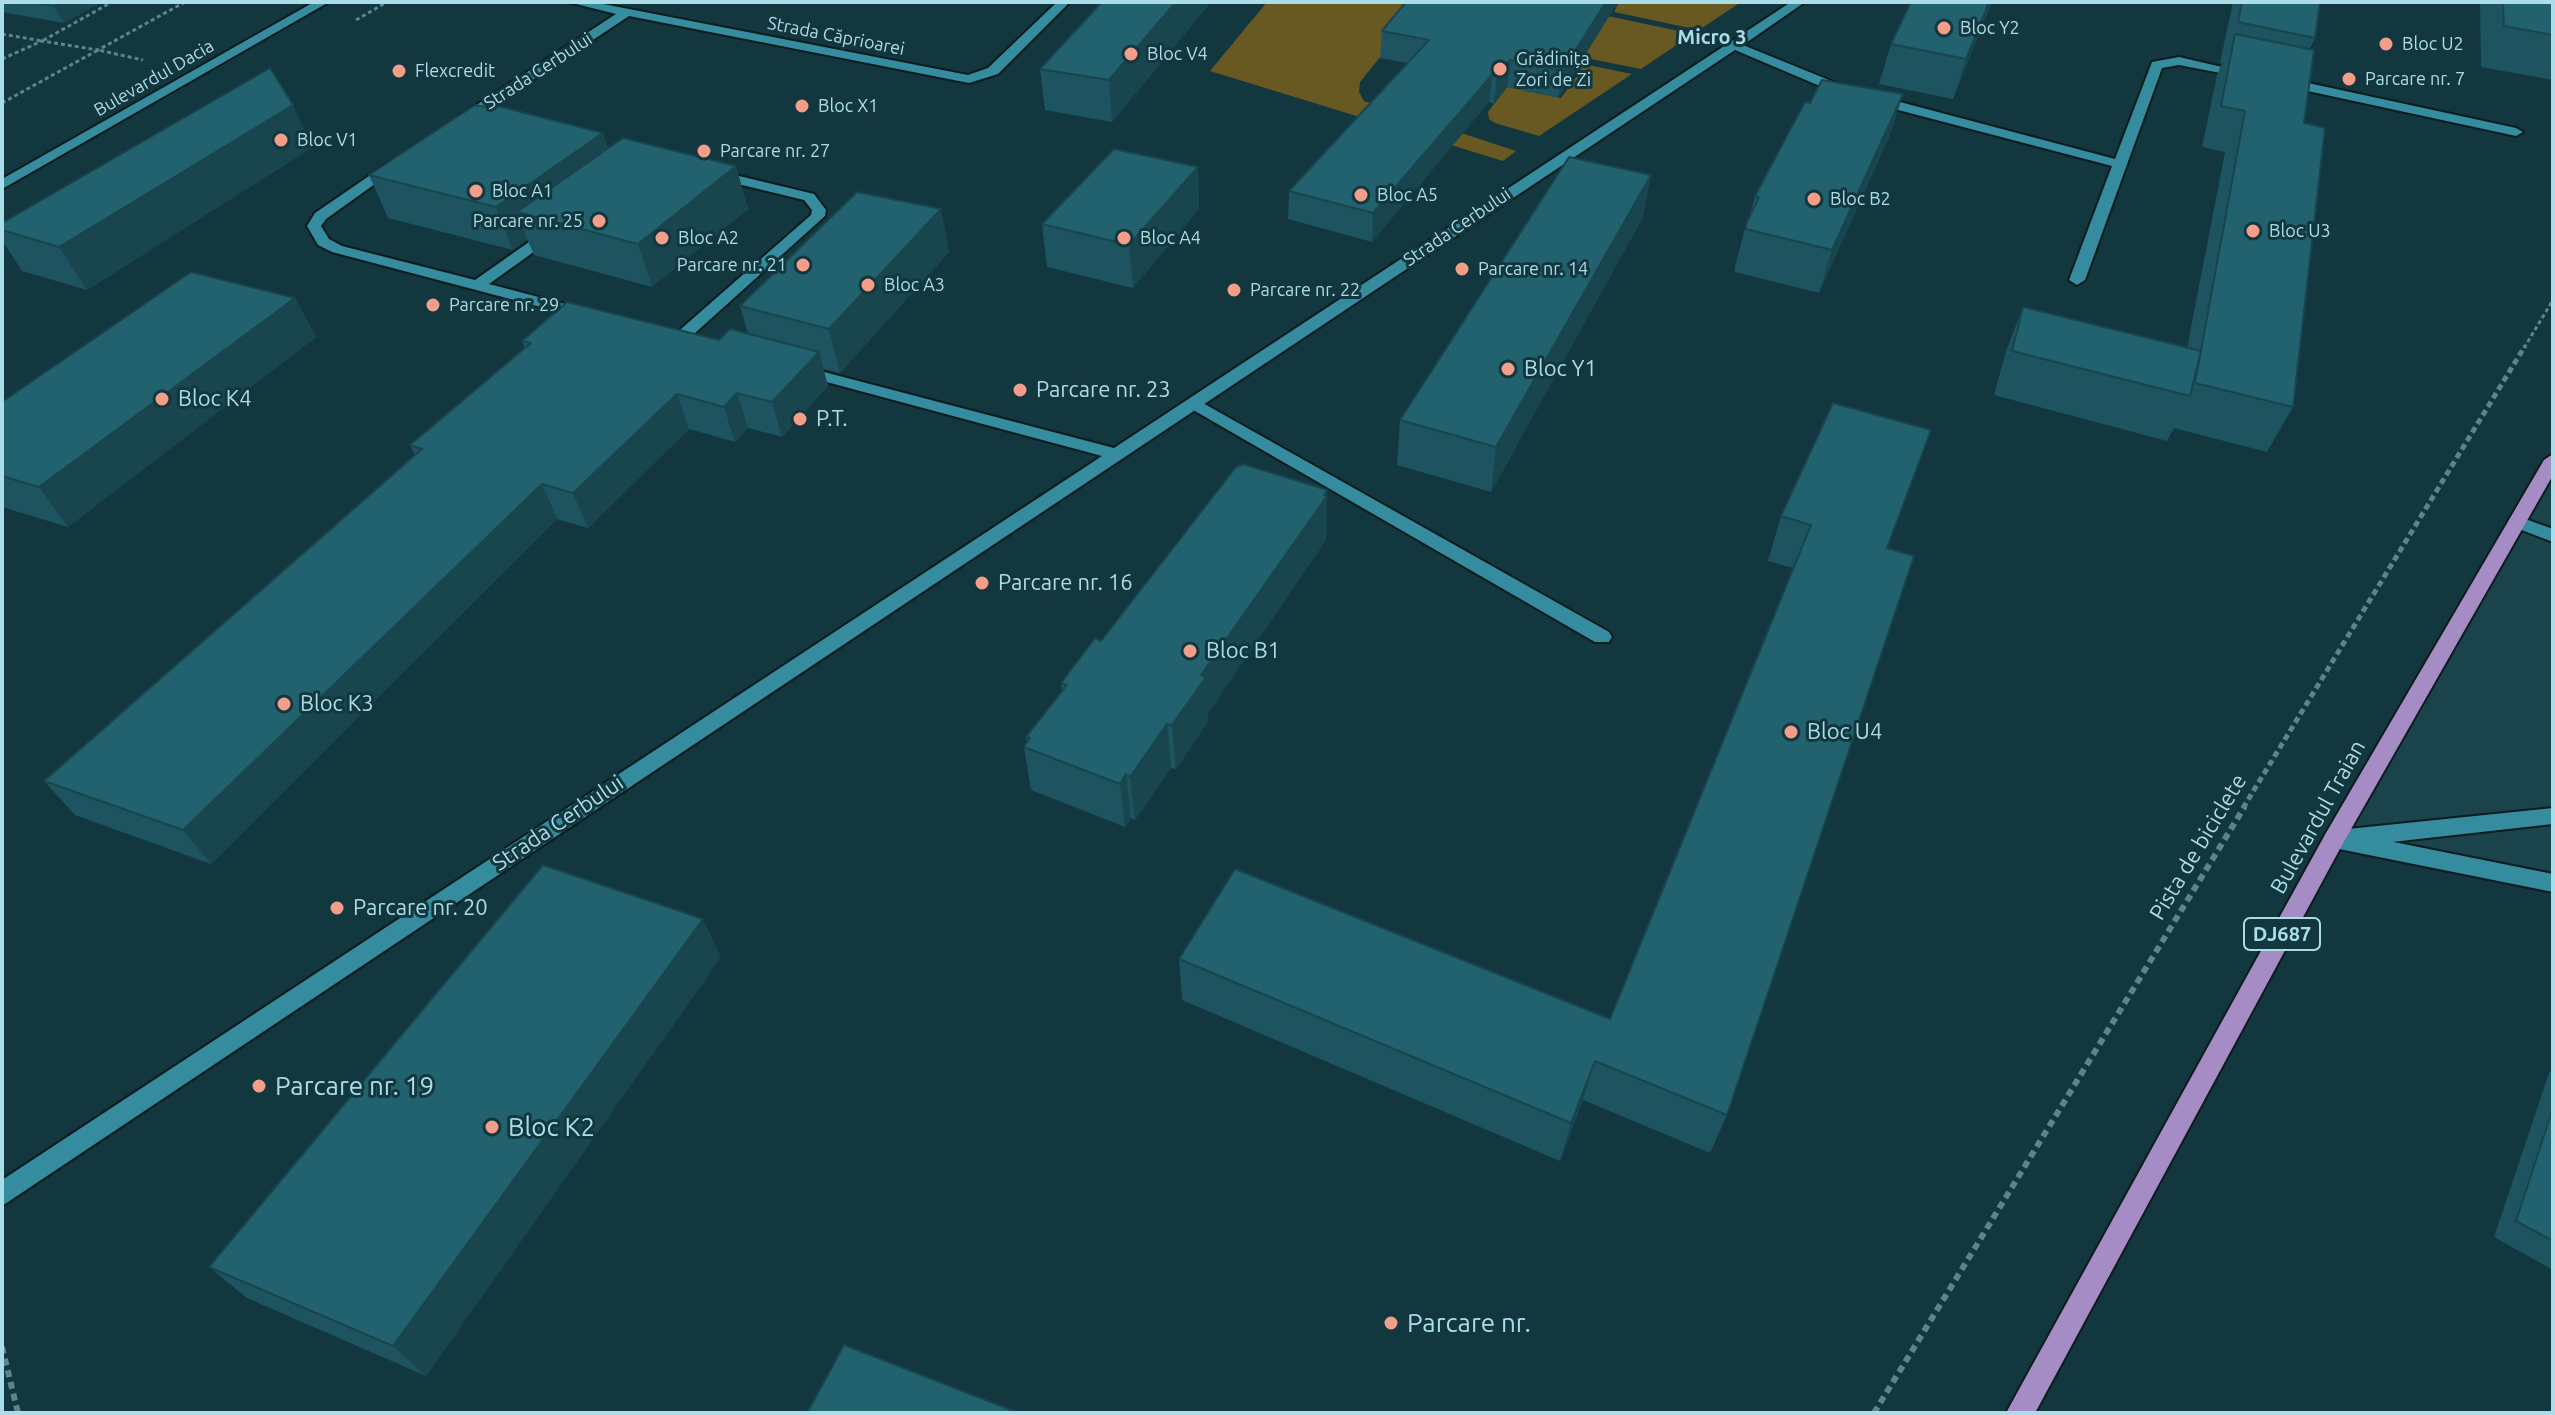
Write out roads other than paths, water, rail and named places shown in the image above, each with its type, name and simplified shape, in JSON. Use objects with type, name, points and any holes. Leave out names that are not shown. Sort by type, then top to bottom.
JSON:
[{"type":"main road","name":"Bulevardul Traian","points":[[2020,1413],[2334,839],[2553,460]]},
{"type":"street","name":"Bulevardul Dacia","points":[[2,185],[323,2]]},
{"type":"street","name":"Strada Căprioarei","points":[[574,2],[969,79],[993,71],[1064,2]]},
{"type":"street","name":"Strada Cerbului","points":[[2,1194],[1799,2]]},
{"type":"street","name":"Strada Cerbului","points":[[444,133],[476,118],[627,12]]},
{"type":"street","points":[[1736,46],[1846,92],[2120,164]]},
{"type":"street","points":[[2077,280],[2157,65],[2194,63],[2255,76]]},
{"type":"street","points":[[2270,79],[2516,132]]},
{"type":"street","points":[[406,158],[331,207],[314,226],[316,234],[337,249],[607,320]]},
{"type":"street","points":[[679,339],[815,223],[819,210],[809,197],[694,170]]},
{"type":"street","points":[[477,286],[564,223]]},
{"type":"street","points":[[784,366],[1116,454]]},
{"type":"street","points":[[1194,403],[1602,637]]},
{"type":"street","points":[[2517,522],[2553,536]]},
{"type":"street","points":[[2334,839],[2553,816]]},
{"type":"street","points":[[2334,839],[2553,883]]},
{"type":"place","name":"Bloc Y2","points":[[1944,28]]},
{"type":"place","name":"Bloc U2","points":[[2386,44]]},
{"type":"place","name":"Bloc V4","points":[[1131,54]]},
{"type":"place","name":"Grădinița Zori de Zi","points":[[1500,69]]},
{"type":"place","name":"Flexcredit","points":[[399,71]]},
{"type":"place","name":"Parcare nr. 7","points":[[2349,79]]},
{"type":"place","name":"Bloc X1","points":[[802,106]]},
{"type":"place","name":"Bloc V1","points":[[281,140]]},
{"type":"place","name":"Parcare nr. 27","points":[[704,151]]},
{"type":"place","name":"Bloc A1","points":[[476,191]]},
{"type":"place","name":"Bloc A5","points":[[1361,195]]},
{"type":"place","name":"Bloc B2","points":[[1814,199]]},
{"type":"place","name":"Parcare nr. 25","points":[[599,221]]},
{"type":"place","name":"Bloc U3","points":[[2253,231]]},
{"type":"place","name":"Bloc A2","points":[[662,238]]},
{"type":"place","name":"Bloc A4","points":[[1124,238]]},
{"type":"place","name":"Parcare nr. 21","points":[[803,265]]},
{"type":"place","name":"Parcare nr. 14","points":[[1462,269]]},
{"type":"place","name":"Bloc A3","points":[[868,285]]},
{"type":"place","name":"Parcare nr. 22","points":[[1234,290]]},
{"type":"place","name":"Parcare nr. 29","points":[[433,305]]},
{"type":"place","name":"Bloc Y1","points":[[1508,369]]},
{"type":"place","name":"Parcare nr. 23","points":[[1020,390]]},
{"type":"place","name":"Bloc K4","points":[[162,399]]},
{"type":"place","name":"P.T.","points":[[800,419]]},
{"type":"place","name":"Parcare nr. 16","points":[[982,583]]},
{"type":"place","name":"Bloc B1","points":[[1190,651]]},
{"type":"place","name":"Bloc K3","points":[[284,704]]},
{"type":"place","name":"Bloc U4","points":[[1791,732]]},
{"type":"place","name":"Parcare nr. 20","points":[[337,908]]},
{"type":"place","name":"Parcare nr. 19","points":[[259,1086]]},
{"type":"place","name":"Bloc K2","points":[[492,1127]]},
{"type":"place","name":"Parcare nr.","points":[[1391,1323]]},
{"type":"district","name":"Micro 3","points":[[1712,37]]}]
